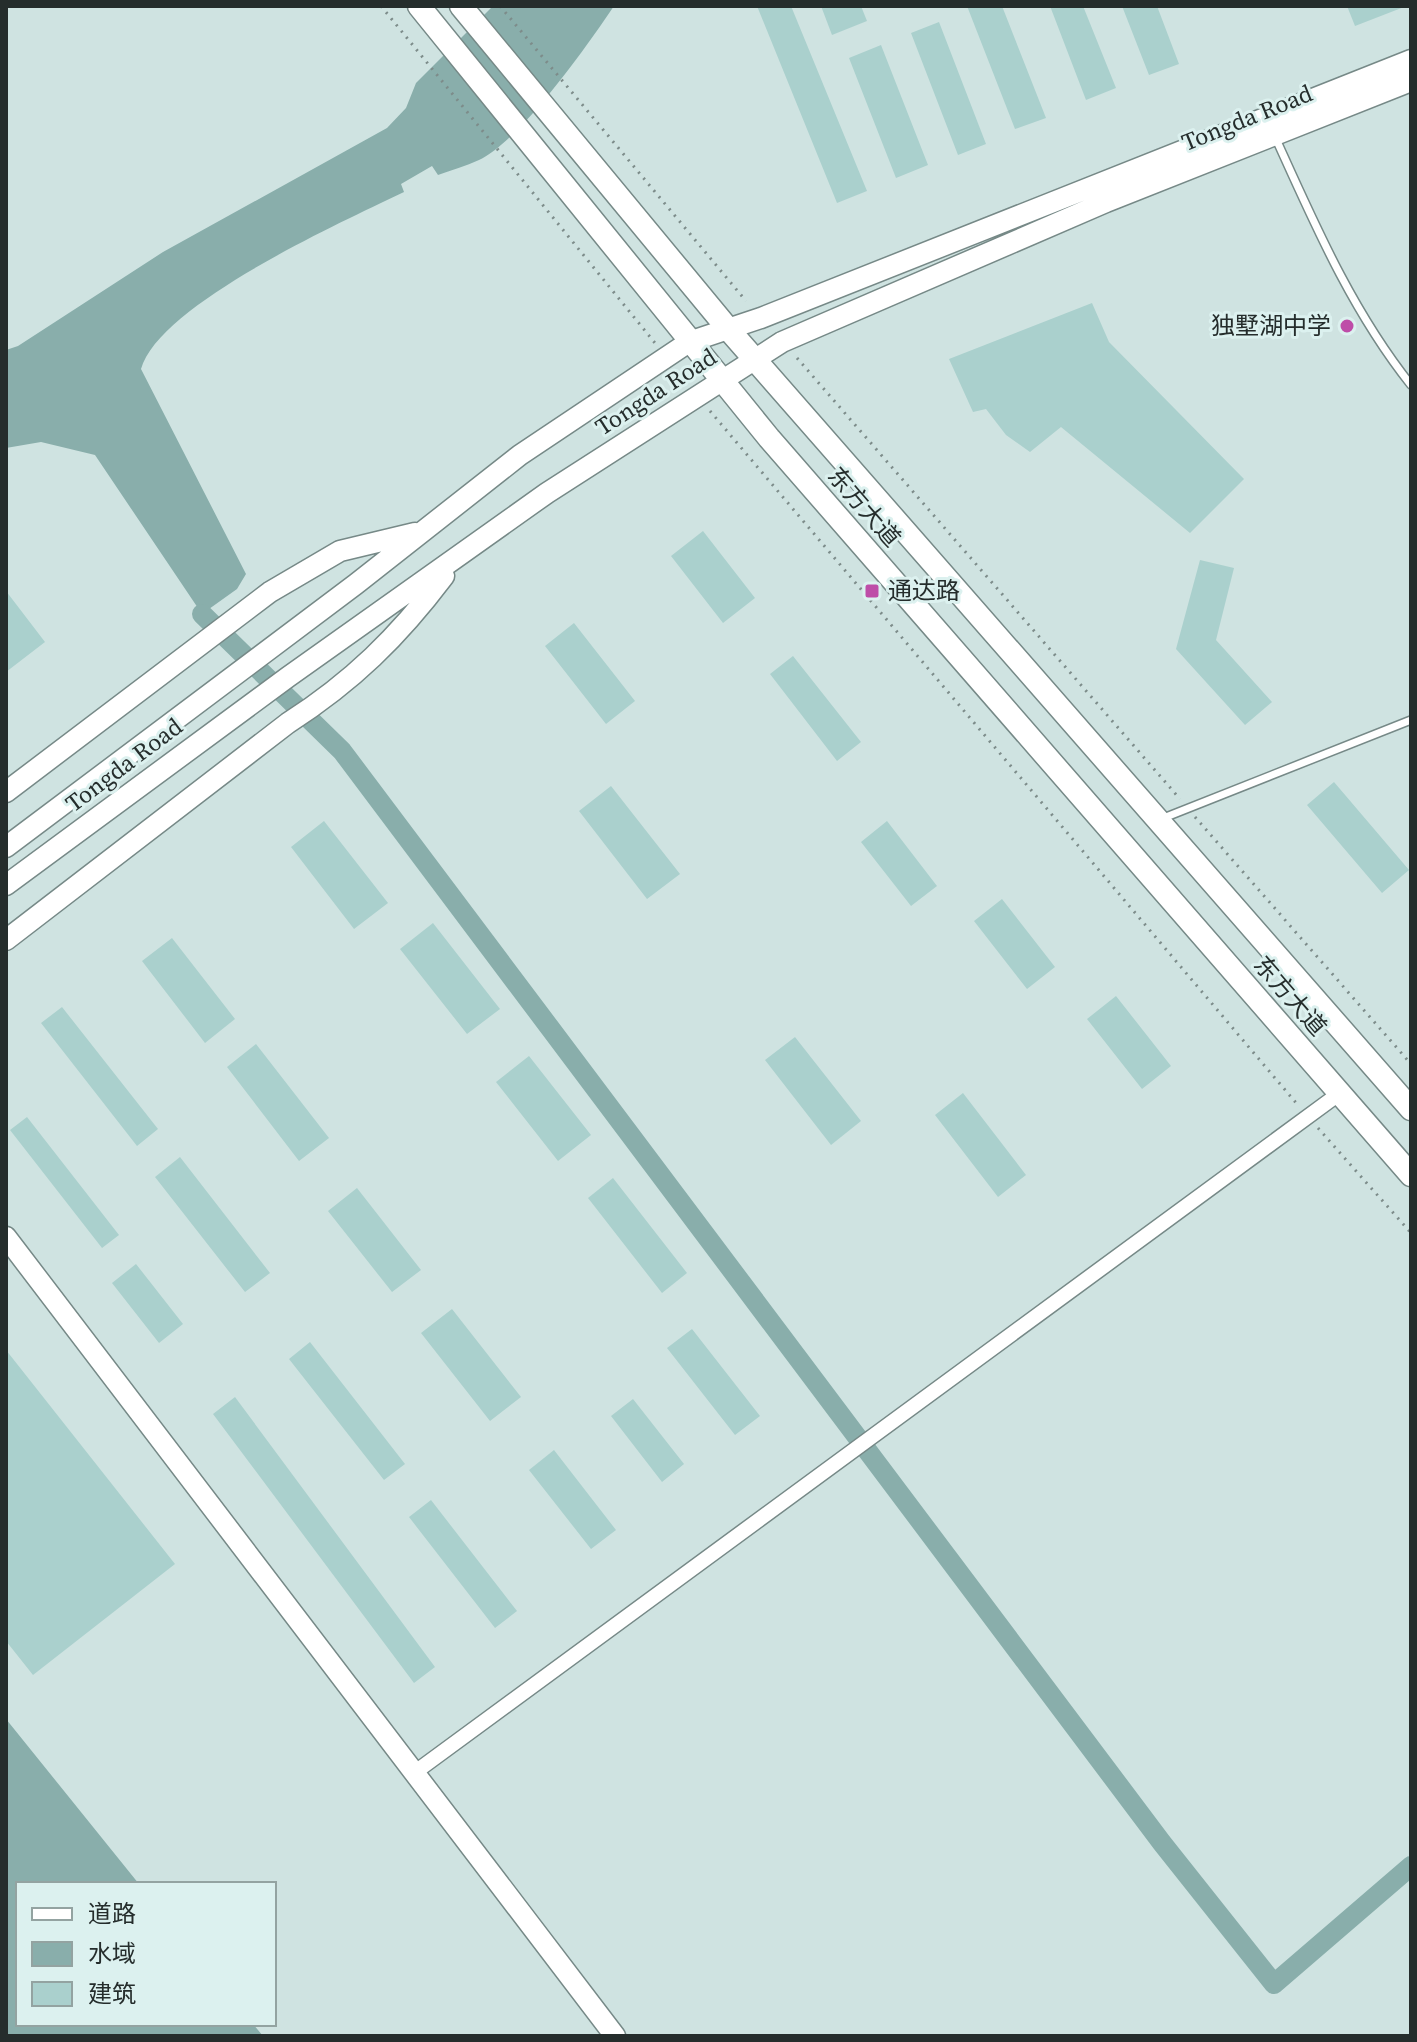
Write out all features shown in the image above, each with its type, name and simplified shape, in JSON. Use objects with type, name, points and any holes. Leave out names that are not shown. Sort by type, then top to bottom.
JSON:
[{"type":"main road","name":"东方大道","points":[[461,6],[729,330],[1411,1109]]},
{"type":"main road","name":"东方大道","points":[[423,11],[719,379],[1411,1175]]},
{"type":"main road","name":"Tongda Road","points":[[6,847],[520,455],[689,342],[761,318],[1411,60]]},
{"type":"main road","name":"Tongda Road","points":[[6,885],[288,677],[547,493],[719,379],[782,342],[1106,202],[1411,81]]},
{"type":"main road","points":[[6,792],[270,592],[340,551],[423,531]]},
{"type":"main road","points":[[6,940],[186,800],[325,699],[404,629],[454,561]]},
{"type":"main road","points":[[6,1237],[615,2036]]},
{"type":"street","points":[[414,1773],[1340,1093]]},
{"type":"lane","points":[[1274,135],[1324,246],[1378,340],[1411,385]]},
{"type":"lane","points":[[1159,820],[1411,720]]},
{"type":"path","points":[[381,6],[662,352]]},
{"type":"path","points":[[500,6],[761,318]]},
{"type":"path","points":[[782,342],[1411,1064]]},
{"type":"path","points":[[702,402],[1301,1109]]},
{"type":"path","points":[[1311,1120],[1411,1233]]},
{"type":"water","points":[[493,6],[614,6],[552,90],[496,149],[479,160],[438,175],[432,166],[401,184],[404,192],[299,244],[216,292],[181,318],[155,344],[141,369],[246,574],[237,589],[202,614],[95,455],[41,442],[6,448],[6,350],[18,346],[163,252],[387,128],[406,108],[416,83]]},
{"type":"water","points":[[6,1719],[137,1882],[16,1882],[16,2026],[255,2026],[263,2036],[6,2036]]},
{"type":"building","points":[[757,6],[791,6],[867,191],[837,203]]},
{"type":"building","points":[[821,6],[861,6],[867,21],[832,35]]},
{"type":"building","points":[[967,6],[1002,6],[1046,118],[1015,129]]},
{"type":"building","points":[[1050,6],[1083,6],[1116,88],[1086,100]]},
{"type":"building","points":[[1122,6],[1157,6],[1179,64],[1149,75]]},
{"type":"building","points":[[1347,6],[1404,6],[1404,7],[1355,26]]},
{"type":"building","points":[[939,22],[986,144],[958,155],[911,33]]},
{"type":"building","points":[[881,45],[928,165],[896,178],[849,58]]},
{"type":"building","points":[[1092,303],[1109,342],[1244,479],[1190,533],[1061,427],[1030,452],[1006,435],[986,409],[973,412],[949,359]]},
{"type":"building","points":[[703,531],[755,598],[723,623],[671,556]]},
{"type":"building","points":[[1200,560],[1234,568],[1216,640],[1272,702],[1245,725],[1176,649]]},
{"type":"building","points":[[6,591],[45,642],[6,672]]},
{"type":"building","points":[[574,623],[635,701],[606,724],[545,646]]},
{"type":"building","points":[[793,656],[861,742],[837,761],[770,674]]},
{"type":"building","points":[[1334,782],[1409,870],[1382,893],[1307,805]]},
{"type":"building","points":[[611,786],[680,874],[647,899],[579,811]]},
{"type":"building","points":[[324,821],[388,903],[354,929],[291,847]]},
{"type":"building","points":[[887,821],[937,886],[911,906],[861,842]]},
{"type":"building","points":[[1002,899],[1055,967],[1027,989],[974,921]]},
{"type":"building","points":[[433,923],[500,1009],[467,1034],[400,949]]},
{"type":"building","points":[[172,938],[235,1019],[205,1043],[142,961]]},
{"type":"building","points":[[1116,996],[1171,1066],[1142,1089],[1087,1019]]},
{"type":"building","points":[[62,1007],[158,1129],[137,1146],[41,1023]]},
{"type":"building","points":[[795,1037],[861,1121],[831,1145],[765,1060]]},
{"type":"building","points":[[256,1044],[329,1138],[299,1161],[227,1067]]},
{"type":"building","points":[[529,1056],[591,1135],[558,1161],[496,1082]]},
{"type":"building","points":[[963,1093],[1026,1175],[998,1197],[935,1115]]},
{"type":"building","points":[[27,1117],[119,1235],[102,1248],[10,1130]]},
{"type":"building","points":[[180,1157],[270,1273],[245,1292],[155,1177]]},
{"type":"building","points":[[613,1178],[687,1273],[662,1293],[588,1198]]},
{"type":"building","points":[[357,1188],[421,1270],[392,1292],[328,1211]]},
{"type":"building","points":[[136,1264],[183,1324],[159,1343],[112,1283]]},
{"type":"building","points":[[452,1309],[521,1397],[490,1421],[421,1333]]},
{"type":"building","points":[[692,1329],[760,1416],[735,1435],[667,1348]]},
{"type":"building","points":[[310,1342],[405,1464],[384,1480],[289,1359]]},
{"type":"building","points":[[6,1350],[175,1564],[33,1675],[6,1641]]},
{"type":"building","points":[[235,1397],[435,1667],[414,1683],[213,1414]]},
{"type":"building","points":[[633,1399],[684,1464],[662,1482],[611,1416]]},
{"type":"building","points":[[554,1450],[616,1530],[591,1549],[529,1470]]},
{"type":"building","points":[[431,1500],[517,1611],[495,1628],[409,1517]]},
{"type":"waterway","points":[[202,614],[342,751],[1162,1843],[1274,1984],[1411,1866]]},
{"type":"place","name":"独墅湖中学","points":[[1347,326]]},
{"type":"place","name":"通达路","points":[[872,591]]}]
